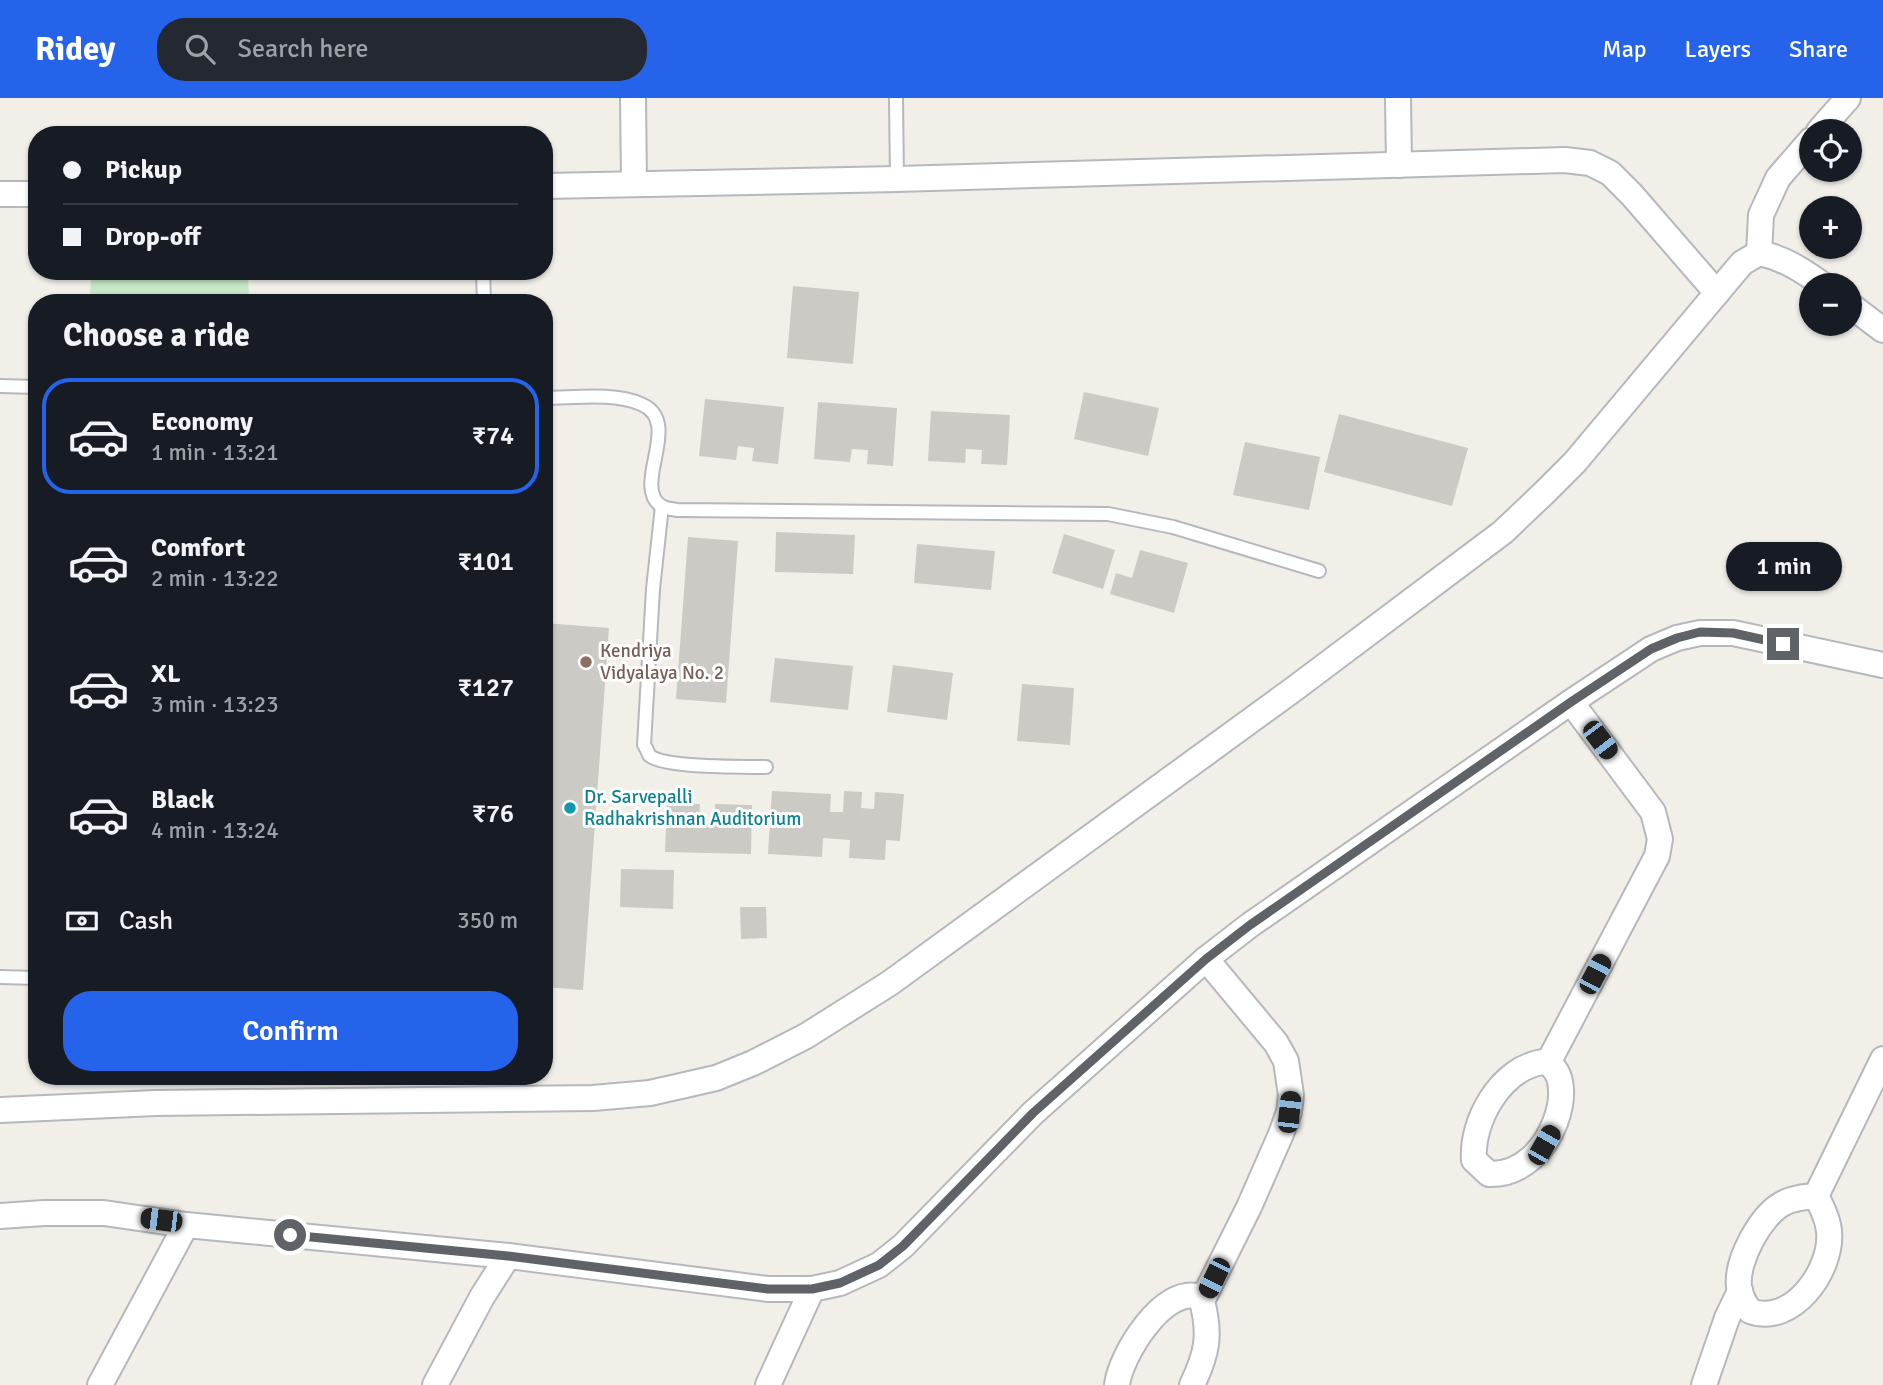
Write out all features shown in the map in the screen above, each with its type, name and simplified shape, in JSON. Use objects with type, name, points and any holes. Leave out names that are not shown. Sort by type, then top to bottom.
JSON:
[{"type":"street","points":[[633,98],[634,184]]},
{"type":"street","points":[[1398,98],[1399,165]]},
{"type":"street","points":[[1829,119],[1847,98]]},
{"type":"street","points":[[1759,253],[1761,215],[1778,178],[1799,154]]},
{"type":"street","points":[[553,186],[1565,160],[1590,163],[1610,173],[1717,293]]},
{"type":"street","points":[[0,194],[28,194]]},
{"type":"street","points":[[0,1110],[156,1103],[593,1098],[650,1093],[690,1085],[753,1063],[806,1036],[890,983],[1294,689],[1503,532],[1575,462],[1742,263],[1759,253],[1779,257],[1807,273]]},
{"type":"street","points":[[1862,314],[1883,330]]},
{"type":"street","points":[[0,1216],[104,1213],[186,1225],[508,1256],[768,1289],[812,1289],[860,1275],[879,1265],[903,1246],[1033,1113],[1206,959],[1250,925],[1651,649],[1700,632],[1733,633],[1883,665]]},
{"type":"street","points":[[1548,1063],[1657,856],[1660,839],[1653,812],[1571,702]]},
{"type":"street","points":[[1202,1301],[1249,1207],[1281,1134],[1289,1112],[1291,1096],[1286,1061],[1276,1043],[1206,959]]},
{"type":"street","points":[[1816,1196],[1883,1059]]},
{"type":"street","points":[[1533,1063],[1548,1063],[1555,1067],[1559,1074],[1560,1105],[1555,1126],[1544,1145],[1524,1165],[1512,1171],[1489,1174],[1474,1160],[1473,1144],[1482,1115],[1509,1079],[1533,1063]]},
{"type":"street","points":[[1816,1196],[1824,1210],[1829,1231],[1829,1247],[1810,1288],[1789,1308],[1770,1315],[1750,1311],[1742,1301],[1740,1291],[1743,1259],[1767,1217],[1791,1199],[1816,1196]]},
{"type":"street","points":[[100,1385],[186,1225]]},
{"type":"street","points":[[435,1385],[482,1297],[508,1256]]},
{"type":"street","points":[[768,1385],[812,1289]]},
{"type":"street","points":[[1704,1385],[1727,1318],[1740,1291]]},
{"type":"street","points":[[1117,1385],[1129,1350],[1154,1316],[1188,1295],[1200,1297],[1208,1323],[1208,1342],[1192,1385]]},
{"type":"lane","points":[[896,98],[897,179]]},
{"type":"lane","points":[[0,386],[28,387]]},
{"type":"lane","points":[[553,398],[619,399],[642,404],[654,413],[659,425],[653,496],[662,506],[677,510],[1108,514],[1173,527],[1319,571]]},
{"type":"lane","points":[[662,506],[651,614],[644,745],[649,755],[658,760],[710,766],[766,767]]},
{"type":"lane","points":[[0,977],[28,978]]},
{"type":"green space","points":[[91,280],[248,280],[249,294],[90,294]]},
{"type":"building","points":[[793,286],[859,292],[853,364],[787,358]]},
{"type":"building","points":[[1084,392],[1159,408],[1148,456],[1074,439]]},
{"type":"building","points":[[705,399],[784,407],[778,464],[752,461],[754,448],[738,446],[736,460],[699,456]]},
{"type":"building","points":[[818,402],[897,408],[893,466],[867,464],[868,450],[852,449],[850,462],[814,459]]},
{"type":"building","points":[[931,411],[1010,415],[1007,465],[981,464],[982,450],[966,449],[965,463],[928,461]]},
{"type":"building","points":[[1339,414],[1468,448],[1452,506],[1324,472]]},
{"type":"building","points":[[1245,442],[1320,457],[1309,510],[1233,495]]},
{"type":"building","points":[[776,532],[855,535],[853,574],[775,572]]},
{"type":"building","points":[[1064,534],[1115,550],[1103,589],[1052,573]]},
{"type":"building","points":[[688,537],[738,541],[726,703],[676,699]]},
{"type":"building","points":[[917,544],[995,551],[991,590],[914,583]]},
{"type":"building","points":[[1140,550],[1188,563],[1174,613],[1110,594],[1116,573],[1132,578]]},
{"type":"building","name":"Dr. Sarvepalli Radhakrishnan Auditorium","points":[[553,624],[609,628],[583,990],[553,988]]},
{"type":"building","points":[[775,658],[853,666],[848,710],[770,702]]},
{"type":"building","points":[[893,665],[953,673],[947,720],[887,712]]},
{"type":"building","points":[[1022,684],[1074,688],[1070,745],[1017,741]]},
{"type":"building","points":[[772,791],[831,794],[830,812],[843,812],[844,791],[862,792],[861,808],[874,809],[875,792],[904,794],[900,841],[886,840],[885,860],[849,858],[850,840],[823,838],[822,857],[768,854]]},
{"type":"building","points":[[667,803],[700,804],[699,824],[715,825],[715,804],[752,805],[751,854],[665,852]]},
{"type":"building","points":[[621,869],[674,870],[673,909],[620,907]]},
{"type":"building","points":[[740,907],[766,907],[767,938],[741,939]]},
{"type":"place","name":"Kendriya Vidyalaya No. 2","points":[[586,662]]},
{"type":"place","name":"Dr. Sarvepalli Radhakrishnan Auditorium","points":[[570,808]]},
{"type":"route","points":[[290,1235],[508,1256],[768,1289],[812,1289],[840,1283],[879,1265],[903,1246],[1033,1113],[1206,959],[1250,925],[1571,702],[1651,649],[1677,638],[1700,632],[1733,633],[1783,644]]}]
